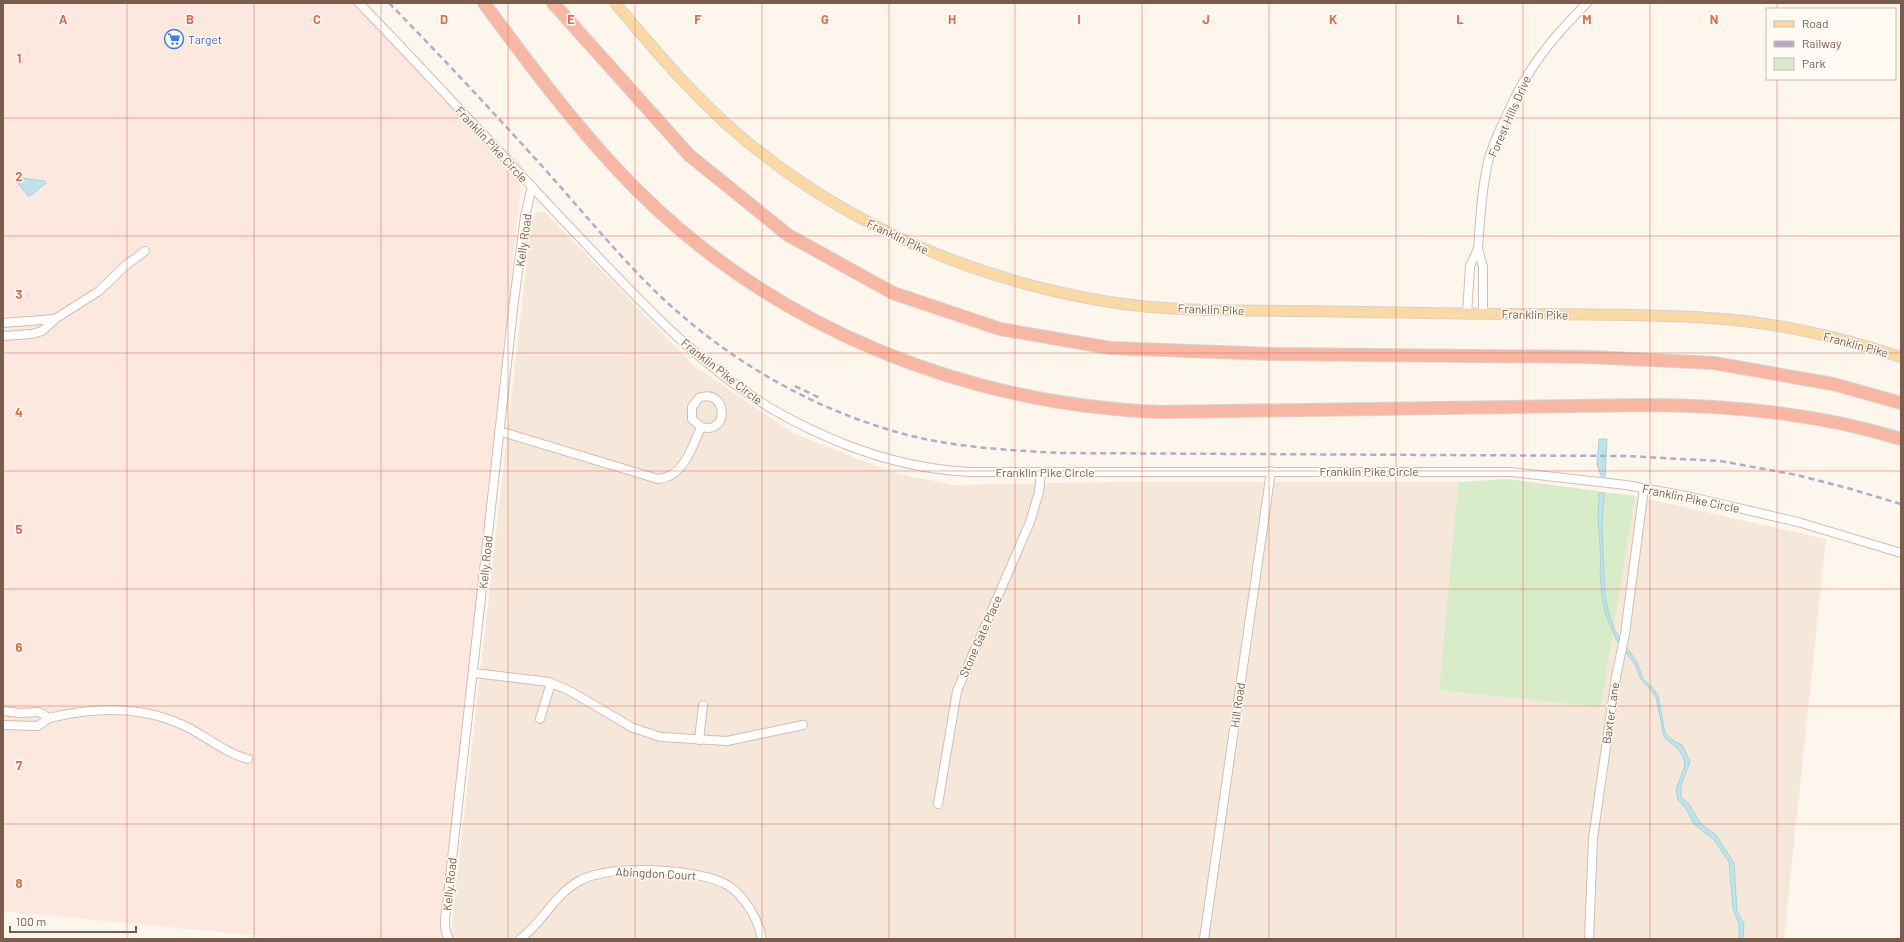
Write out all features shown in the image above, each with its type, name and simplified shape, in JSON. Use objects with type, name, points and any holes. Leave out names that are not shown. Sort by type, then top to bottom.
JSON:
[{"type":"highway","points":[[484,3],[577,124],[638,192],[696,243],[757,287],[809,318],[892,357],[964,382],[1008,393],[1068,404],[1113,410],[1159,412],[1644,405],[1720,407],[1810,417],[1901,438]]},
{"type":"highway","points":[[553,3],[689,155],[788,235],[893,292],[1000,330],[1110,348],[1274,354],[1590,357],[1714,363],[1833,384],[1901,403]]},
{"type":"main road","name":"Franklin Pike","points":[[615,3],[700,98],[741,137],[773,161],[842,208],[896,237],[953,261],[1000,277],[1061,293],[1114,303],[1152,307],[1208,310],[1669,316],[1726,319],[1813,333],[1901,357]]},
{"type":"street","name":"Franklin Pike Circle","points":[[359,3],[532,187],[676,336],[734,384],[777,412],[838,441],[879,457],[919,467],[948,471],[1511,472],[1644,488],[1691,497],[1798,522],[1901,553]]},
{"type":"street","name":"Forest Hills Drive","points":[[1483,314],[1483,267],[1478,249],[1482,200],[1487,166],[1492,148],[1523,81],[1536,60],[1552,39],[1587,3]]},
{"type":"street","name":"Kelly Road","points":[[449,938],[446,926],[448,895],[474,672],[499,432],[525,216],[532,187]]},
{"type":"street","name":"Forest Hills Drive","points":[[1467,314],[1470,266],[1478,249]]},
{"type":"street","points":[[3,336],[32,334],[42,331],[55,319],[99,291],[124,266],[145,251]]},
{"type":"street","points":[[3,323],[55,319]]},
{"type":"street","points":[[499,432],[658,479],[669,476],[679,470],[700,427]]},
{"type":"street","name":"Hill Road","points":[[1204,939],[1271,471]]},
{"type":"street","name":"Stone Gate Place","points":[[938,804],[957,691],[1030,522],[1039,492],[1041,472]]},
{"type":"street","name":"Baxter Lane","points":[[1589,939],[1592,838],[1616,677],[1624,642],[1644,488]]},
{"type":"street","points":[[474,672],[536,679],[551,683],[570,691],[640,731],[666,738],[739,740],[803,725]]},
{"type":"street","points":[[540,719],[551,683]]},
{"type":"street","points":[[699,740],[703,705]]},
{"type":"street","points":[[3,725],[38,726],[49,718],[108,709],[141,712],[174,721],[229,752],[248,759]]},
{"type":"street","points":[[3,711],[20,713],[39,712],[49,718]]},
{"type":"street","name":"Abingdon Court","points":[[520,939],[560,895],[581,880],[603,872],[626,870],[695,875],[724,884],[739,895],[752,912],[760,930],[762,939]]},
{"type":"shaded area","points":[[3,3],[360,3],[523,166],[440,939],[293,939],[3,911]]},
{"type":"shaded area","points":[[544,211],[693,365],[793,433],[891,472],[954,485],[1110,482],[1458,482],[1439,690],[1601,706],[1635,496],[1826,539],[1784,939],[450,939],[531,224],[536,212]]},
{"type":"green space","points":[[1507,479],[1635,496],[1601,707],[1439,690],[1458,482]]},
{"type":"water","points":[[21,178],[45,181],[46,183],[28,196],[17,182]]},
{"type":"water","points":[[1599,439],[1607,439],[1605,477],[1601,476],[1597,465]]},
{"type":"water","points":[[1599,493],[1604,493],[1602,528],[1605,595],[1609,614],[1615,631],[1637,662],[1643,679],[1658,695],[1665,733],[1674,741],[1682,745],[1690,761],[1681,786],[1681,797],[1689,804],[1701,824],[1716,835],[1734,863],[1737,911],[1744,924],[1743,939],[1739,939],[1739,925],[1733,908],[1729,862],[1714,840],[1694,824],[1686,809],[1678,800],[1676,789],[1685,765],[1684,759],[1679,750],[1664,737],[1656,697],[1641,680],[1635,664],[1617,641],[1606,615],[1602,596],[1600,571],[1601,559],[1598,518]]},
{"type":"railway","points":[[389,3],[447,63],[542,166],[643,279],[698,329],[727,351],[790,389],[858,419],[893,431],[934,441],[976,447],[1060,453],[1625,456],[1720,461],[1797,475],[1901,504]]},
{"type":"railway","points":[[795,386],[822,399]]},
{"type":"place","name":"Target","points":[[174,39]]}]
